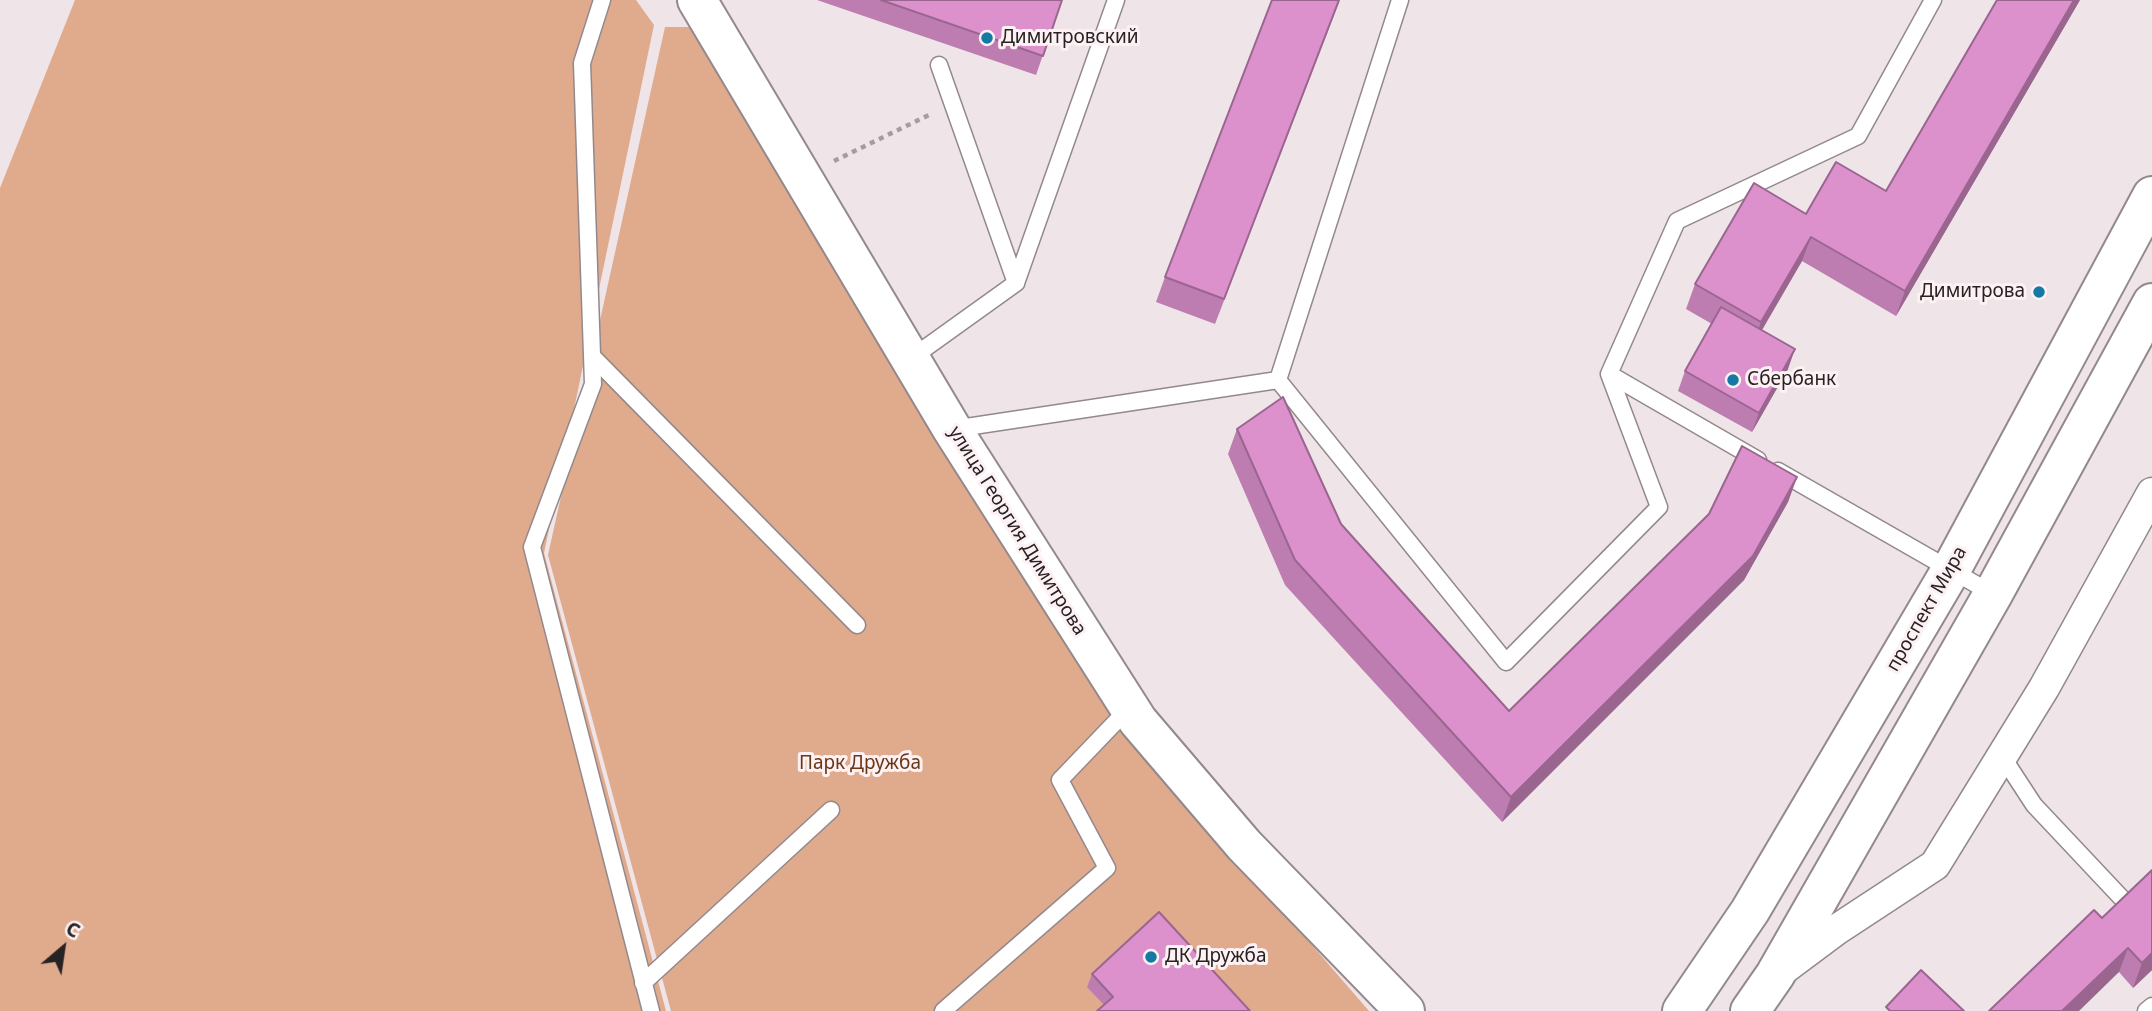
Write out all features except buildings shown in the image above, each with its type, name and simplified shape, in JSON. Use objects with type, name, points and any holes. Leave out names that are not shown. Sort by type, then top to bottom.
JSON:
[{"type":"street","name":"улица Георгия Димитрова","points":[[700,1],[952,429],[1138,721],[1244,845],[1405,1011]]},
{"type":"street","name":"проспект Мира","points":[[1682,1011],[1750,911],[1951,570],[2152,196]]},
{"type":"street","points":[[1750,1011],[1775,975],[1993,594],[2152,303]]},
{"type":"street","points":[[1775,975],[1836,930],[1935,865],[2044,688],[2152,493]]},
{"type":"lane","points":[[602,0],[582,63],[593,384],[533,547],[651,1011]]},
{"type":"lane","points":[[910,359],[1016,283],[1116,0]]},
{"type":"lane","points":[[1278,380],[1399,0]]},
{"type":"lane","points":[[1278,380],[1506,662],[1659,507],[1609,374],[1677,221],[1858,136],[1933,0]]},
{"type":"lane","points":[[939,65],[1016,283]]},
{"type":"lane","points":[[592,356],[857,625]]},
{"type":"lane","points":[[1609,374],[1993,594]]},
{"type":"lane","points":[[952,429],[1278,380]]},
{"type":"lane","points":[[943,1011],[1107,868],[1060,780],[1130,708]]},
{"type":"lane","points":[[2002,756],[2034,805],[2130,907]]},
{"type":"lane","points":[[643,983],[831,810]]},
{"type":"lane","points":[[2146,1011],[2152,1006]]},
{"type":"path","points":[[801,175],[953,104]]},
{"type":"green space","points":[[75,0],[636,0],[654,25],[544,553],[666,1011],[0,1011],[0,188]]},
{"type":"green space","name":"Парк Дружба","points":[[665,27],[700,27],[1132,737],[1369,1011],[671,1011],[548,555]]},
{"type":"place","name":"Димитровский","points":[[987,38]]},
{"type":"place","name":"Димитрова","points":[[2039,292]]},
{"type":"place","name":"Сбербанк","points":[[1733,380]]},
{"type":"place","name":"ДК Дружба","points":[[1151,957]]}]
